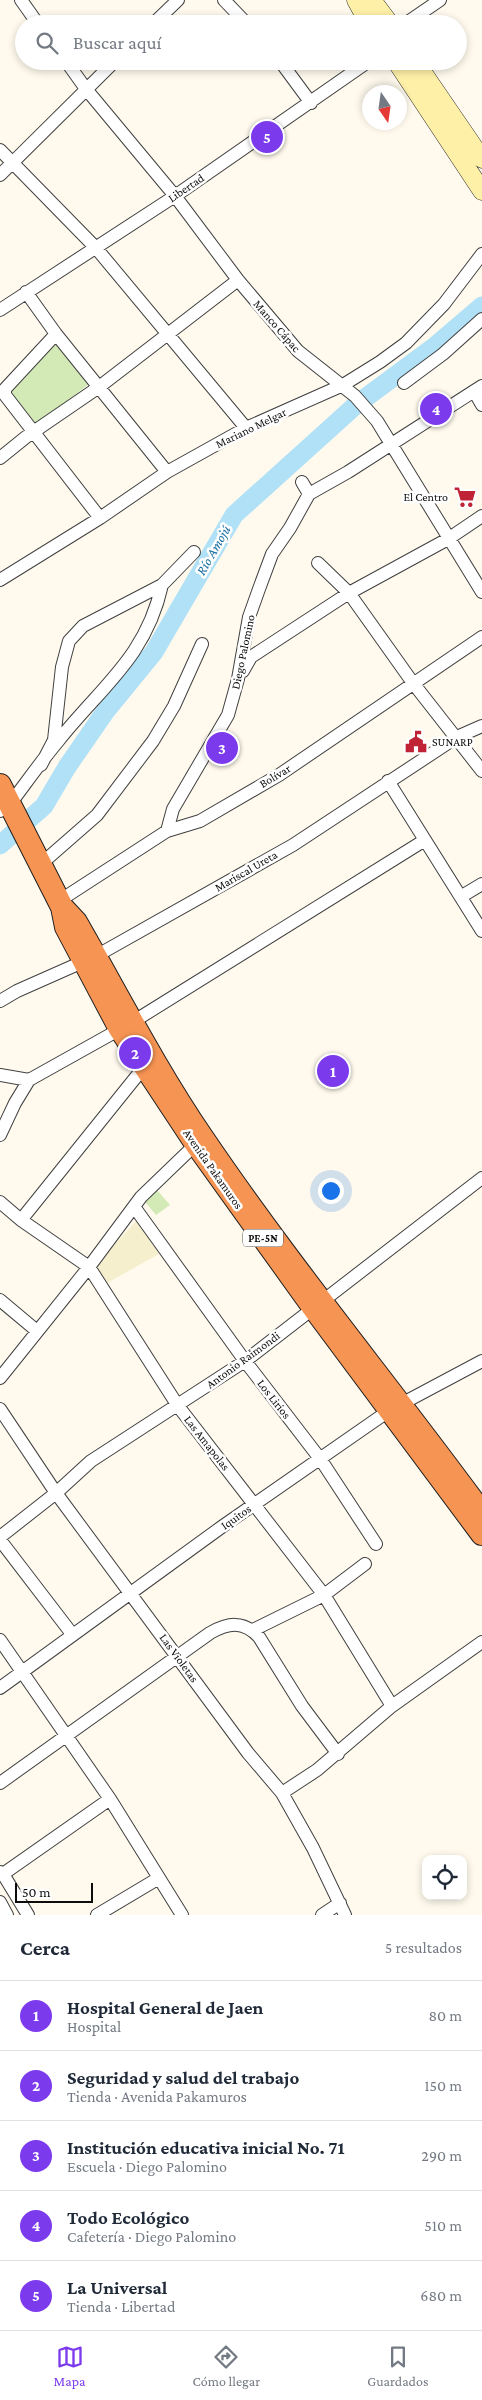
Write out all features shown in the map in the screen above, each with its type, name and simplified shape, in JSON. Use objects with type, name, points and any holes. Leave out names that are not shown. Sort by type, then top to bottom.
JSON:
[{"type":"highway","name":"Avenida Pakamuros","points":[[6,803],[61,904],[66,927],[90,959],[144,1067],[196,1144],[395,1407],[482,1534]]},
{"type":"highway","name":"Avenida Pakamuros","points":[[125,1026],[317,1304]]},
{"type":"highway","name":"Avenida Pakamuros","points":[[395,1407],[478,1502]]},
{"type":"street","points":[[21,0],[32,15]]},
{"type":"street","points":[[162,15],[178,0]]},
{"type":"street","points":[[224,0],[238,15]]},
{"type":"street","points":[[356,0],[364,15]]},
{"type":"street","points":[[372,0],[383,15]]},
{"type":"street","points":[[419,15],[440,0]]},
{"type":"street","name":"Manco Cápac","points":[[72,70],[175,196],[238,280],[298,351],[355,396],[377,421],[393,444],[448,539],[482,592]]},
{"type":"street","points":[[0,175],[105,70]]},
{"type":"street","points":[[287,70],[311,102]]},
{"type":"street","name":"Libertad","points":[[0,310],[175,196],[356,70]]},
{"type":"street","points":[[402,70],[482,191]]},
{"type":"street","points":[[421,70],[482,159]]},
{"type":"street","points":[[0,150],[96,248],[246,428]]},
{"type":"street","name":"Mariano Melgar","points":[[0,580],[100,518],[167,472],[246,428],[342,385],[406,343],[444,304],[482,254]]},
{"type":"street","points":[[0,458],[33,432],[99,387],[238,280]]},
{"type":"street","points":[[26,292],[56,334],[167,472]]},
{"type":"street","points":[[404,384],[443,354],[482,319]]},
{"type":"street","points":[[56,334],[5,389],[7,399],[100,518]]},
{"type":"street","points":[[478,389],[482,404]]},
{"type":"street","name":"Diego Palomino","points":[[167,831],[173,808],[228,715],[238,679],[249,617],[272,554],[306,488],[393,444],[478,389]]},
{"type":"street","points":[[238,679],[251,657],[349,594],[448,539],[482,516]]},
{"type":"street","points":[[41,765],[54,740],[62,667],[69,641],[83,626],[162,585],[194,552]]},
{"type":"street","points":[[318,562],[349,594],[413,683],[482,771]]},
{"type":"street","points":[[6,803],[41,765],[59,739],[126,665],[156,609],[162,585]]},
{"type":"street","name":"Bolívar","points":[[61,904],[167,831],[200,821],[279,775],[482,638]]},
{"type":"street","points":[[38,859],[97,815],[152,741],[174,706],[202,644]]},
{"type":"street","name":"Mariscal Ureta","points":[[0,1001],[17,991],[90,959],[293,845],[457,737],[482,726]]},
{"type":"street","points":[[388,781],[462,896],[482,931]]},
{"type":"street","points":[[0,1135],[15,1103],[29,1080],[125,1026],[425,840]]},
{"type":"street","points":[[462,896],[482,884]]},
{"type":"street","points":[[21,1220],[144,1067]]},
{"type":"street","points":[[0,1075],[29,1080]]},
{"type":"street","points":[[0,1378],[135,1208],[141,1197],[196,1144]]},
{"type":"street","name":"Antonio Raimondi","points":[[0,1538],[92,1461],[244,1361],[482,1178]]},
{"type":"street","name":"Las Amapolas","points":[[0,1202],[21,1220],[89,1267],[178,1406],[324,1595],[392,1706]]},
{"type":"street","name":"Los Lirios","points":[[135,1208],[244,1361],[321,1460],[376,1544]]},
{"type":"street","points":[[0,1300],[38,1331]]},
{"type":"street","name":"Iquitos","points":[[0,1688],[72,1634],[395,1407],[482,1362]]},
{"type":"street","name":"Las Violetas","points":[[0,1409],[56,1492],[248,1752],[282,1793],[313,1848],[343,1909]]},
{"type":"street","points":[[0,1538],[72,1634]]},
{"type":"street","points":[[253,1630],[324,1595],[365,1564]]},
{"type":"street","points":[[0,1784],[68,1737],[177,1656],[224,1625],[240,1624],[253,1630],[338,1754]]},
{"type":"street","points":[[0,1640],[110,1799],[182,1915]]},
{"type":"street","points":[[282,1793],[338,1754],[392,1706],[482,1642]]},
{"type":"street","points":[[28,1915],[1,1873],[110,1799]]},
{"type":"street","points":[[97,1915],[159,1878]]},
{"type":"street","points":[[0,1902],[7,1915]]},
{"type":"street","points":[[322,1915],[343,1909]]},
{"type":"shaded area","points":[[137,1220],[159,1254],[107,1283],[96,1265]]},
{"type":"green space","points":[[56,341],[89,384],[36,425],[10,391]]},
{"type":"green space","points":[[157,1190],[170,1205],[156,1215],[144,1201]]},
{"type":"waterway","name":"Río Amojú","points":[[0,845],[44,806],[67,767],[105,712],[154,652],[234,515],[357,404],[434,347],[482,306]]},
{"type":"place","name":"La Universal","points":[[267,137]]},
{"type":"place","name":"Todo Ecológico","points":[[436,409]]},
{"type":"place","name":"El Centro","points":[[465,497]]},
{"type":"place","name":"SUNARP","points":[[416,742]]},
{"type":"place","name":"Institución educativa inicial No. 71","points":[[222,748]]},
{"type":"place","name":"Seguridad y salud del trabajo","points":[[135,1053]]},
{"type":"place","name":"Hospital General de Jaen","points":[[333,1071]]}]
